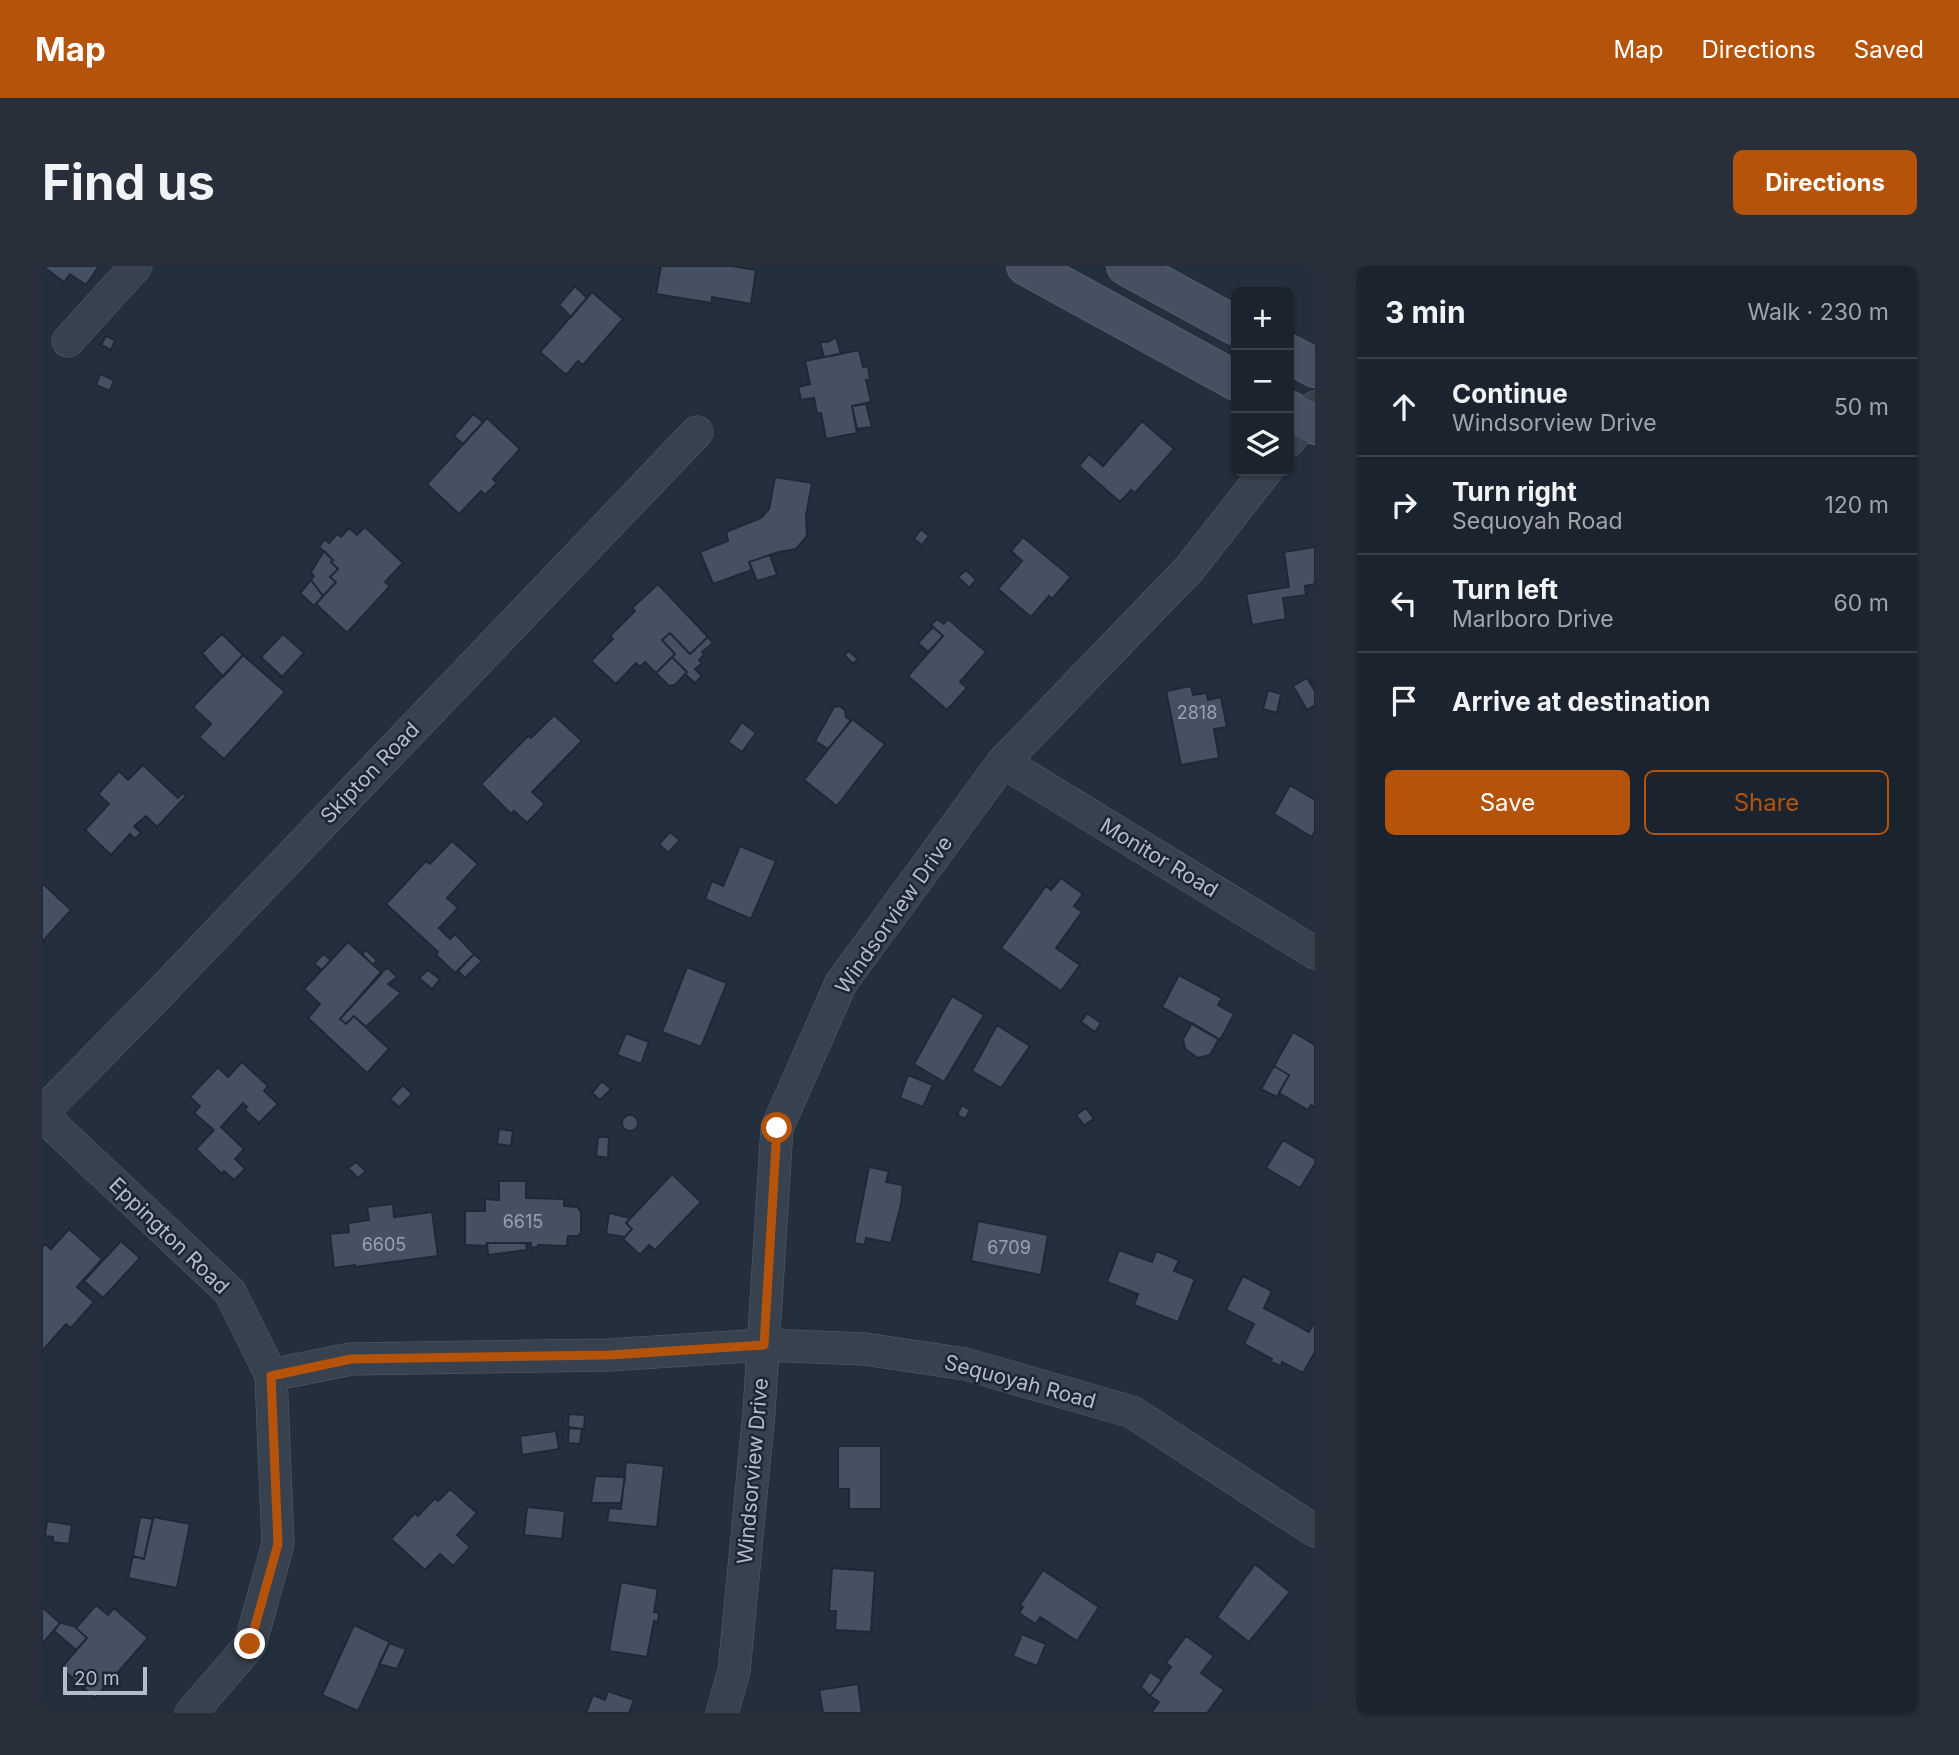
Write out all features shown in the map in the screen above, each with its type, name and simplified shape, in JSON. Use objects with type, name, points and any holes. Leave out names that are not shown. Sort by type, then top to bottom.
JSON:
[{"type":"main road","points":[[1026,266],[1231,378]]},
{"type":"main road","points":[[1126,266],[1231,323]]},
{"type":"main road","points":[[1294,357],[1315,368]]},
{"type":"street","points":[[68,341],[136,266]]},
{"type":"street","name":"Skipton Road","points":[[42,1114],[697,432]]},
{"type":"street","name":"Windsorview Drive","points":[[722,1713],[734,1671],[764,1345],[777,1128],[841,983],[1003,762],[1190,568],[1262,476]]},
{"type":"street","name":"Monitor Road","points":[[1003,762],[1315,953]]},
{"type":"street","name":"Eppington Road","points":[[42,1114],[230,1292],[271,1376]]},
{"type":"street","name":"Sequoyah Road","points":[[271,1376],[351,1359],[609,1355],[764,1345],[865,1349],[965,1364],[1132,1412],[1315,1531]]},
{"type":"street","points":[[191,1713],[250,1644],[278,1544],[271,1376]]},
{"type":"building","points":[[42,266],[99,266],[86,285],[70,274],[64,282]]},
{"type":"building","points":[[661,266],[732,266],[756,270],[751,304],[712,297],[712,303],[656,294]]},
{"type":"building","points":[[575,286],[587,298],[571,317],[559,305]]},
{"type":"building","points":[[592,292],[623,319],[583,365],[578,361],[566,375],[540,352]]},
{"type":"building","points":[[106,336],[115,340],[111,350],[101,345]]},
{"type":"building","points":[[836,337],[841,354],[824,357],[820,342],[828,342]]},
{"type":"building","points":[[859,350],[863,367],[868,366],[870,380],[866,380],[871,402],[852,406],[857,433],[826,439],[821,413],[817,414],[814,398],[801,400],[798,387],[810,384],[805,361]]},
{"type":"building","points":[[100,374],[114,380],[110,391],[96,385]]},
{"type":"building","points":[[866,404],[872,427],[857,429],[852,406]]},
{"type":"building","points":[[473,414],[483,422],[463,444],[454,436]]},
{"type":"building","points":[[487,418],[520,449],[493,479],[497,483],[485,495],[481,491],[459,514],[427,484]]},
{"type":"building","points":[[1142,421],[1174,449],[1135,493],[1131,490],[1120,502],[1079,466],[1089,454],[1103,466]]},
{"type":"building","points":[[775,477],[812,483],[806,516],[807,536],[796,549],[749,562],[752,570],[713,584],[700,552],[728,541],[726,532],[761,518],[769,509]]},
{"type":"building","points":[[365,527],[403,563],[385,582],[390,586],[347,633],[316,604],[336,582],[330,577],[338,569],[319,547],[325,539],[329,543],[337,534],[341,537],[349,528],[357,535]]},
{"type":"building","points":[[921,529],[929,536],[922,545],[914,539]]},
{"type":"building","points":[[1023,537],[1071,577],[1052,599],[1049,596],[1031,617],[998,589],[1022,561],[1011,551]]},
{"type":"building","points":[[1315,547],[1315,584],[1305,586],[1306,595],[1283,598],[1286,619],[1252,625],[1246,594],[1289,587],[1284,552]]},
{"type":"building","points":[[324,551],[338,569],[330,577],[336,582],[323,596],[311,580],[314,576],[311,572]]},
{"type":"building","points":[[770,555],[777,575],[757,581],[749,562]]},
{"type":"building","points":[[966,570],[976,580],[969,588],[958,577]]},
{"type":"building","points":[[311,580],[323,596],[314,606],[300,593]]},
{"type":"building","points":[[658,584],[708,637],[690,654],[670,633],[662,640],[675,654],[656,673],[645,662],[640,667],[636,663],[616,684],[591,661],[613,639],[610,636],[635,611],[632,608]]},
{"type":"building","points":[[937,619],[944,624],[948,619],[986,652],[960,682],[967,688],[947,710],[908,676],[943,636],[931,625]]},
{"type":"building","points":[[933,627],[943,636],[928,652],[918,643]]},
{"type":"building","points":[[670,633],[690,654],[708,637],[713,643],[702,652],[704,655],[699,660],[702,663],[695,669],[702,676],[695,683],[685,674],[687,672],[672,657],[675,654],[662,640]]},
{"type":"building","points":[[222,634],[243,655],[223,677],[202,653]]},
{"type":"building","points":[[283,634],[304,653],[282,677],[261,657]]},
{"type":"building","points":[[849,651],[858,659],[853,664],[844,655]]},
{"type":"building","points":[[243,655],[285,692],[224,759],[199,737],[211,724],[193,707]]},
{"type":"building","points":[[672,657],[687,672],[675,685],[669,686],[656,673]]},
{"type":"building","points":[[1307,678],[1315,691],[1315,705],[1307,710],[1293,686]]},
{"type":"building","points":[[1191,686],[1193,695],[1207,693],[1208,700],[1221,697],[1227,727],[1214,729],[1219,758],[1181,765],[1166,691]]},
{"type":"building","points":[[1268,690],[1281,694],[1277,713],[1263,709]]},
{"type":"building","points":[[839,706],[845,710],[846,717],[851,721],[828,749],[815,741],[834,707]]},
{"type":"building","points":[[554,715],[582,741],[532,792],[545,804],[527,823],[514,811],[511,814],[481,784],[528,736],[531,738]]},
{"type":"building","points":[[852,719],[885,744],[837,806],[804,780]]},
{"type":"building","points":[[742,722],[756,733],[742,752],[728,742]]},
{"type":"building","points":[[143,765],[178,798],[183,793],[186,796],[157,827],[146,816],[134,826],[141,833],[135,839],[130,834],[111,855],[85,830],[109,804],[98,794],[119,771],[128,780]]},
{"type":"building","points":[[1290,785],[1315,800],[1315,831],[1312,837],[1274,814]]},
{"type":"building","points":[[670,832],[680,840],[668,853],[659,844]]},
{"type":"building","points":[[452,841],[478,864],[447,898],[458,908],[439,928],[450,939],[455,934],[474,954],[455,973],[436,955],[438,952],[386,904],[426,861],[430,864]]},
{"type":"building","points":[[740,846],[776,861],[751,919],[705,899],[712,881],[723,886]]},
{"type":"building","points":[[1061,878],[1083,894],[1074,906],[1082,912],[1056,948],[1080,965],[1061,991],[1001,948],[1046,886],[1051,890]]},
{"type":"building","points":[[42,883],[71,910],[42,942]]},
{"type":"building","points":[[348,942],[382,973],[340,1019],[346,1024],[354,1016],[389,1049],[367,1073],[308,1018],[320,1004],[304,989]]},
{"type":"building","points":[[366,950],[377,960],[373,965],[362,954]]},
{"type":"building","points":[[323,954],[331,960],[322,970],[314,964]]},
{"type":"building","points":[[474,954],[482,961],[465,978],[458,971]]},
{"type":"building","points":[[687,967],[727,983],[701,1047],[662,1032]]},
{"type":"building","points":[[388,968],[397,977],[388,984],[401,993],[366,1027],[354,1016],[346,1024],[340,1019],[381,972]]},
{"type":"building","points":[[428,970],[440,979],[432,989],[419,978]]},
{"type":"building","points":[[1179,975],[1222,998],[1218,1005],[1234,1014],[1220,1040],[1162,1007]]},
{"type":"building","points":[[952,996],[984,1015],[944,1082],[914,1064]]},
{"type":"building","points":[[1087,1013],[1101,1023],[1095,1032],[1081,1022]]},
{"type":"building","points":[[1192,1023],[1219,1039],[1210,1055],[1198,1058],[1185,1049],[1183,1039]]},
{"type":"building","points":[[997,1025],[1030,1046],[1001,1088],[972,1071]]},
{"type":"building","points":[[1293,1032],[1315,1045],[1315,1107],[1311,1105],[1308,1110],[1279,1093],[1289,1075],[1274,1066]]},
{"type":"building","points":[[626,1033],[649,1042],[641,1064],[617,1055]]},
{"type":"building","points":[[242,1062],[268,1086],[264,1091],[278,1104],[259,1123],[245,1110],[247,1107],[243,1103],[221,1127],[244,1149],[235,1159],[245,1169],[234,1180],[224,1171],[222,1174],[196,1149],[214,1130],[194,1113],[200,1106],[190,1097],[218,1067],[228,1077]]},
{"type":"building","points":[[1274,1066],[1289,1075],[1277,1097],[1261,1089]]},
{"type":"building","points":[[908,1075],[933,1085],[923,1107],[900,1098]]},
{"type":"building","points":[[602,1081],[611,1089],[600,1100],[592,1093]]},
{"type":"building","points":[[403,1085],[412,1094],[399,1107],[390,1099]]},
{"type":"building","points":[[962,1105],[970,1110],[965,1119],[957,1115]]},
{"type":"building","points":[[1086,1108],[1094,1119],[1084,1125],[1076,1115]]},
{"type":"building","points":[[627,1115],[633,1115],[638,1123],[636,1129],[627,1131],[622,1126],[622,1120]]},
{"type":"building","points":[[499,1129],[513,1131],[511,1146],[497,1144]]},
{"type":"building","points":[[598,1137],[609,1137],[608,1158],[596,1156]]},
{"type":"building","points":[[1283,1140],[1315,1159],[1315,1164],[1300,1188],[1266,1168]]},
{"type":"building","points":[[356,1162],[366,1171],[358,1178],[348,1168]]},
{"type":"building","points":[[869,1167],[889,1171],[886,1182],[903,1185],[891,1243],[866,1238],[865,1245],[854,1243]]},
{"type":"building","points":[[672,1174],[701,1202],[655,1250],[649,1245],[640,1255],[623,1239],[632,1229],[626,1223]]},
{"type":"building","points":[[499,1181],[526,1181],[526,1198],[564,1199],[564,1206],[578,1207],[581,1210],[581,1233],[578,1236],[568,1236],[567,1246],[538,1245],[531,1248],[531,1243],[465,1245],[465,1211],[485,1211],[485,1199],[499,1200]]},
{"type":"building","points":[[393,1204],[394,1217],[432,1212],[438,1256],[334,1268],[330,1234],[349,1232],[348,1223],[369,1220],[367,1207]]},
{"type":"building","points":[[609,1213],[630,1218],[626,1223],[632,1229],[625,1237],[606,1234]]},
{"type":"building","points":[[978,1221],[1048,1235],[1041,1275],[971,1261]]},
{"type":"building","points":[[69,1229],[102,1259],[77,1287],[94,1302],[71,1328],[66,1324],[42,1351],[42,1247],[45,1244],[51,1249]]},
{"type":"building","points":[[121,1241],[140,1258],[103,1298],[84,1281]]},
{"type":"building","points":[[487,1243],[526,1243],[527,1250],[488,1255]]},
{"type":"building","points":[[1119,1250],[1152,1262],[1156,1251],[1179,1260],[1174,1271],[1195,1279],[1178,1322],[1134,1305],[1138,1294],[1107,1282]]},
{"type":"building","points":[[1243,1276],[1272,1291],[1264,1308],[1309,1332],[1315,1321],[1315,1352],[1303,1373],[1282,1362],[1281,1366],[1271,1362],[1272,1359],[1244,1344],[1254,1324],[1226,1310]]},
{"type":"building","points":[[569,1414],[585,1415],[584,1429],[568,1427]]},
{"type":"building","points":[[569,1428],[582,1429],[580,1444],[568,1443]]},
{"type":"building","points":[[556,1431],[559,1449],[522,1455],[520,1436]]},
{"type":"building","points":[[838,1446],[881,1446],[881,1509],[849,1509],[849,1489],[838,1489]]},
{"type":"building","points":[[626,1462],[664,1466],[657,1527],[607,1522],[609,1508],[621,1509]]},
{"type":"building","points":[[595,1476],[625,1477],[621,1503],[591,1503]]},
{"type":"building","points":[[450,1489],[477,1513],[457,1535],[470,1547],[453,1566],[440,1554],[425,1570],[391,1539],[415,1513],[418,1516],[435,1498],[438,1501]]},
{"type":"building","points":[[527,1507],[565,1511],[562,1539],[524,1535]]},
{"type":"building","points":[[140,1517],[153,1519],[144,1559],[133,1556]]},
{"type":"building","points":[[153,1517],[190,1524],[177,1588],[128,1578],[133,1556],[144,1559]]},
{"type":"building","points":[[47,1521],[72,1525],[69,1544],[53,1542],[53,1537],[45,1536]]},
{"type":"building","points":[[1255,1564],[1290,1592],[1249,1642],[1217,1617]]},
{"type":"building","points":[[832,1568],[875,1571],[871,1632],[835,1630],[836,1611],[829,1611]]},
{"type":"building","points":[[1043,1570],[1099,1607],[1077,1641],[1040,1617],[1036,1624],[1019,1613],[1023,1607],[1020,1605]]},
{"type":"building","points":[[621,1582],[658,1589],[654,1612],[659,1613],[658,1622],[654,1621],[647,1657],[609,1651]]},
{"type":"building","points":[[96,1605],[108,1615],[114,1608],[148,1638],[95,1698],[61,1668],[87,1638],[76,1628]]},
{"type":"building","points":[[42,1607],[60,1623],[42,1644]]},
{"type":"building","points":[[58,1622],[77,1627],[87,1638],[76,1650],[54,1631],[60,1623]]},
{"type":"building","points":[[354,1625],[390,1642],[358,1711],[322,1695]]},
{"type":"building","points":[[1022,1634],[1046,1644],[1037,1666],[1013,1656]]},
{"type":"building","points":[[1186,1636],[1214,1656],[1201,1673],[1224,1690],[1207,1713],[1151,1713],[1159,1702],[1150,1696],[1171,1667],[1166,1663]]},
{"type":"building","points":[[389,1643],[406,1649],[397,1669],[379,1664]]},
{"type":"building","points":[[1150,1672],[1162,1680],[1150,1696],[1141,1687]]},
{"type":"building","points":[[858,1684],[862,1713],[823,1713],[819,1690]]},
{"type":"building","points":[[608,1691],[634,1700],[629,1713],[586,1713],[593,1695],[605,1700]]},
{"type":"route","points":[[250,1644],[278,1544],[271,1376],[351,1359],[609,1355],[764,1345],[777,1128]]}]
